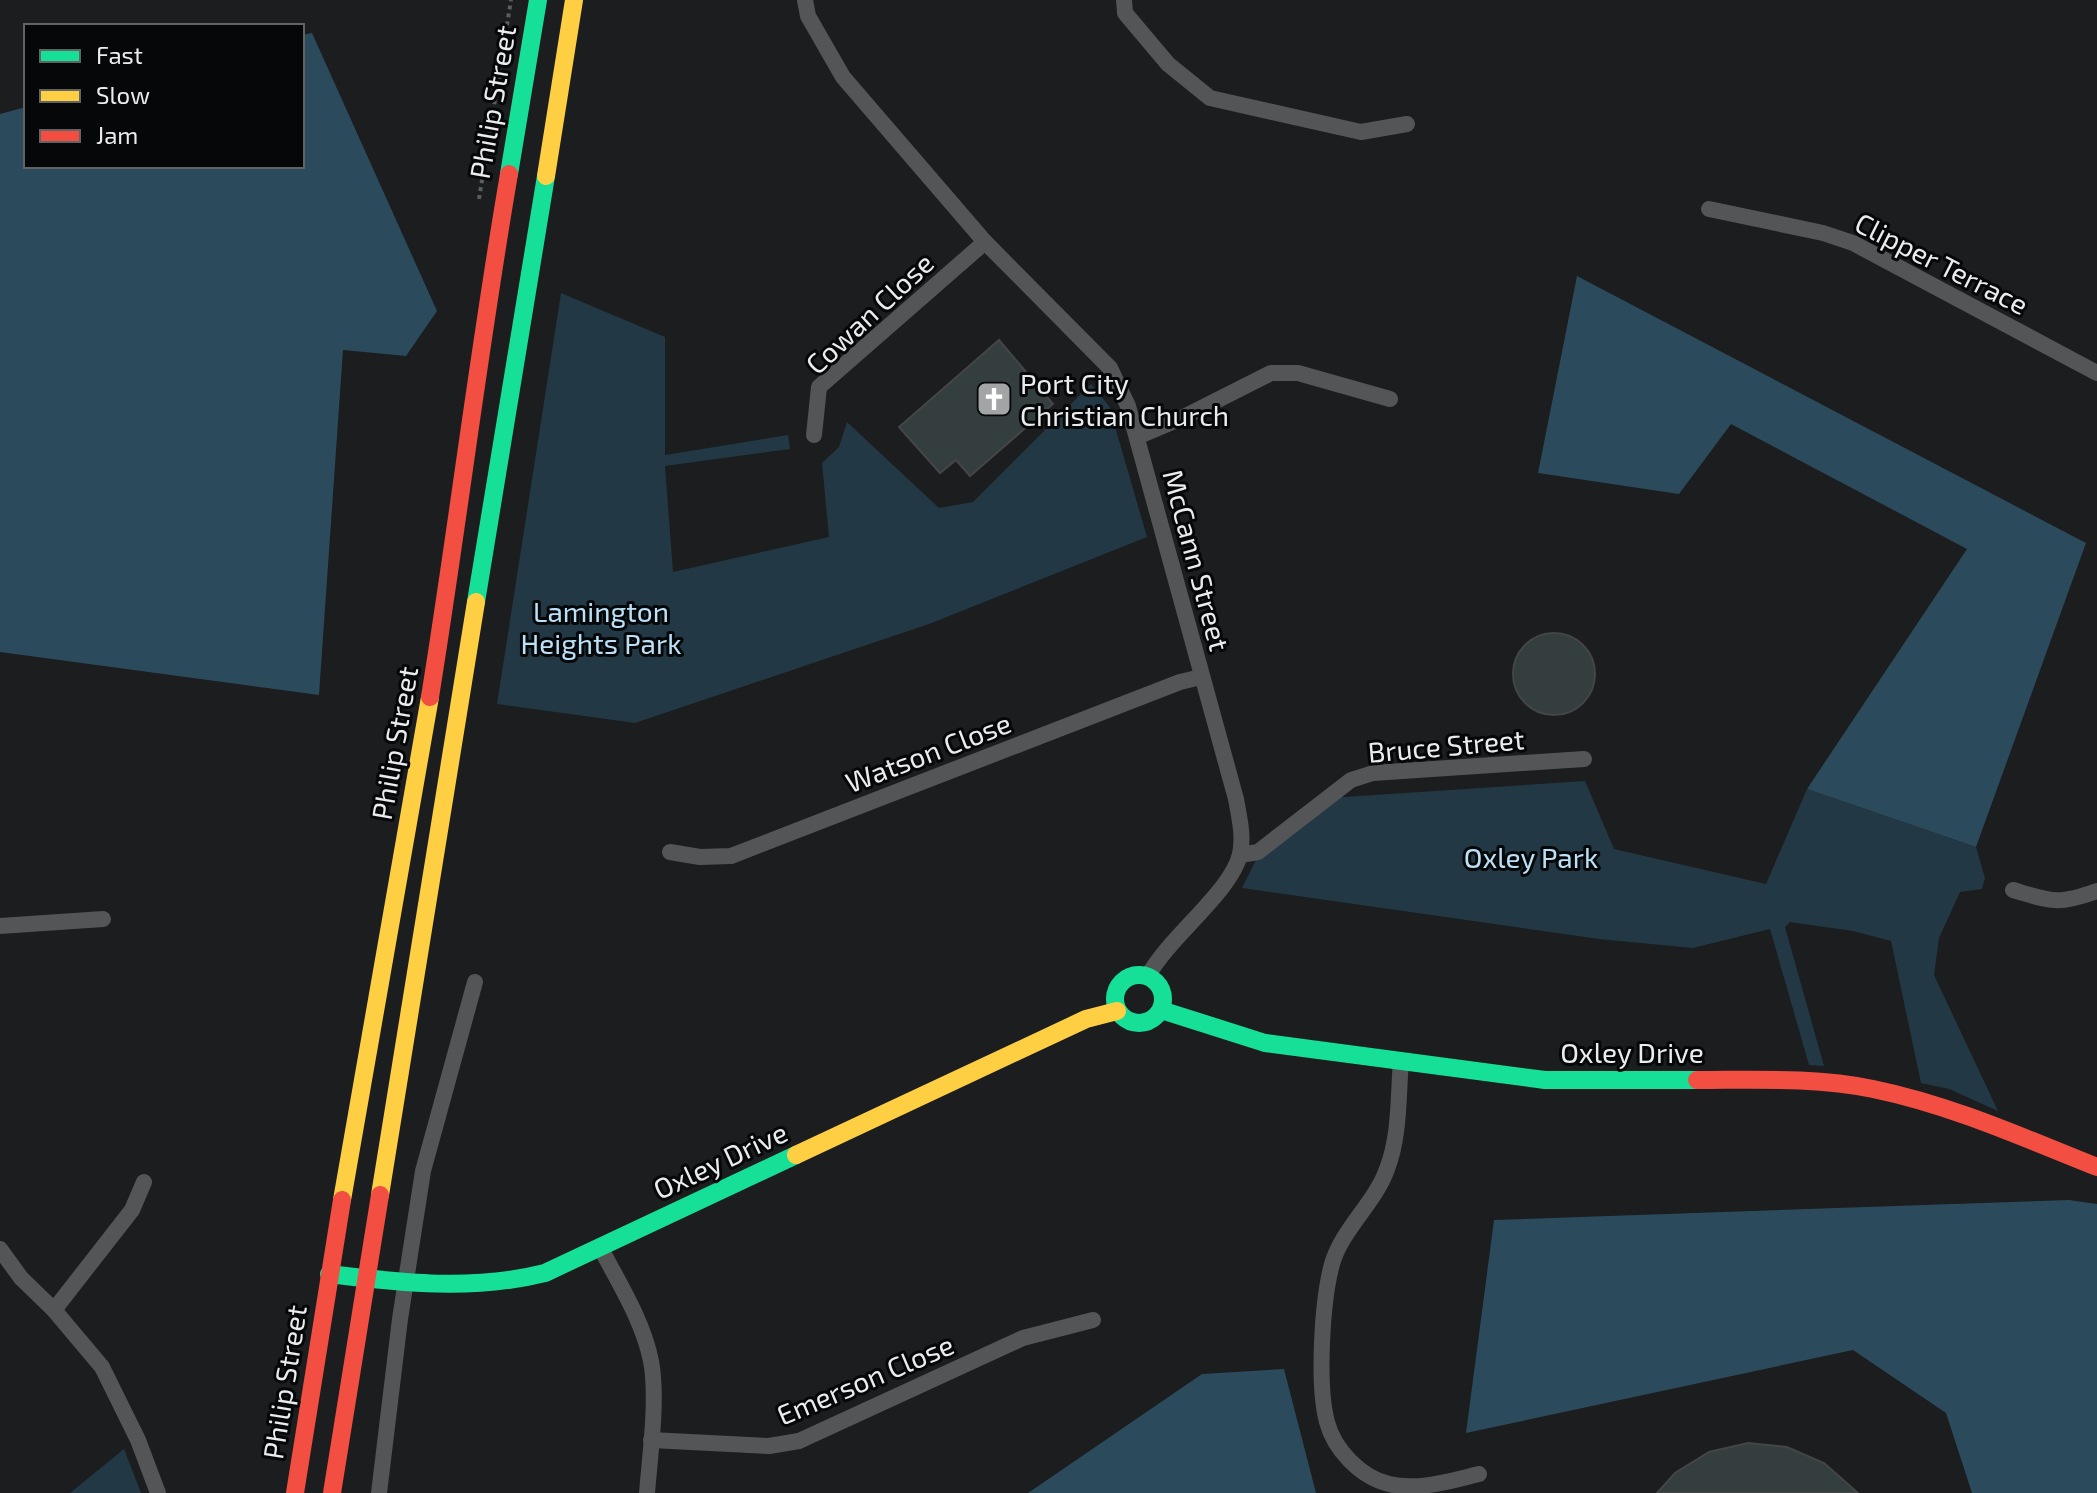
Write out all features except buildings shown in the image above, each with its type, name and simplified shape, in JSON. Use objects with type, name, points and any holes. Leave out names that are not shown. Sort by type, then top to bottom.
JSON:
[{"type":"main road","name":"Philip Street","points":[[295,1493],[329,1274],[419,768],[450,574],[483,326],[538,0]]},
{"type":"main road","name":"Philip Street","points":[[332,1493],[574,0]]},
{"type":"main road","points":[[1139,975],[1148,976],[1162,990],[1161,1010],[1156,1017],[1140,1024],[1131,1022],[1117,1011],[1115,994],[1124,980],[1139,975]]},
{"type":"main road","name":"Oxley Drive","points":[[1161,1010],[1254,1041],[1545,1080],[1763,1080],[1847,1084],[1942,1106],[2097,1167]]},
{"type":"main road","name":"Oxley Drive","points":[[329,1274],[405,1282],[504,1282],[545,1273],[1086,1019],[1117,1011]]},
{"type":"street","name":"McCann Street","points":[[805,0],[808,16],[843,77],[985,242],[1110,368],[1128,406],[1236,799],[1241,826],[1240,855]]},
{"type":"street","points":[[1124,0],[1125,13],[1168,64],[1210,98],[1361,132],[1407,124]]},
{"type":"street","name":"Clipper Terrace","points":[[1709,209],[1823,233],[1853,243],[2097,373]]},
{"type":"street","name":"Cowan Close","points":[[814,435],[819,387],[985,242]]},
{"type":"street","points":[[1137,437],[1271,373],[1298,373],[1390,399]]},
{"type":"street","name":"Watson Close","points":[[670,852],[700,857],[731,856],[1180,682],[1201,677]]},
{"type":"street","name":"Bruce Street","points":[[1240,855],[1258,852],[1351,780],[1373,773],[1584,759]]},
{"type":"street","points":[[1148,976],[1158,957],[1229,878],[1240,855]]},
{"type":"street","points":[[2013,890],[2053,901],[2067,901],[2097,891]]},
{"type":"street","points":[[0,926],[103,919]]},
{"type":"street","points":[[379,1493],[405,1282],[423,1171],[475,982]]},
{"type":"street","points":[[1401,1061],[1394,1143],[1387,1171],[1341,1243],[1332,1263],[1323,1324],[1323,1397],[1327,1423],[1337,1445],[1350,1461],[1369,1476],[1389,1484],[1436,1485],[1479,1474]]},
{"type":"street","points":[[54,1310],[132,1210],[144,1182]]},
{"type":"street","points":[[600,1247],[643,1333],[652,1364],[647,1493]]},
{"type":"street","points":[[0,1249],[21,1278],[54,1310],[102,1367],[138,1440],[158,1493]]},
{"type":"street","name":"Emerson Close","points":[[651,1440],[769,1446],[799,1441],[1023,1338],[1093,1320]]},
{"type":"green space","name":"Lamington Heights Park","points":[[561,293],[665,337],[665,455],[788,435],[790,449],[665,466],[673,572],[829,537],[822,463],[839,447],[847,422],[939,508],[973,502],[1091,384],[1109,406],[1147,537],[929,624],[635,723],[497,704]]},
{"type":"green space","name":"Oxley Park","points":[[1585,781],[1614,849],[1766,884],[1807,789],[1976,847],[1985,878],[1982,889],[1960,892],[1939,938],[1934,975],[1998,1111],[1949,1089],[1921,1083],[1891,941],[1853,931],[1790,922],[1785,927],[1824,1066],[1809,1065],[1770,929],[1693,948],[1599,939],[1242,888],[1257,858],[1329,798]]},
{"type":"green space","points":[[124,1449],[141,1493],[70,1493]]},
{"type":"shaded area","points":[[312,33],[437,311],[406,356],[343,350],[319,695],[0,652],[0,114],[24,108],[24,168],[304,168],[304,35]]},
{"type":"shaded area","points":[[1577,276],[2086,543],[1976,847],[1807,789],[1967,549],[1731,424],[1679,494],[1538,473]]},
{"type":"shaded area","points":[[2069,1200],[2097,1204],[2097,1493],[1972,1493],[1946,1413],[1853,1350],[1466,1433],[1494,1220]]},
{"type":"shaded area","points":[[1284,1369],[1316,1493],[1028,1493],[1202,1374]]},
{"type":"traffic: fast","points":[[509,174],[538,0]]},
{"type":"traffic: fast","points":[[476,602],[546,176]]},
{"type":"traffic: fast","points":[[1139,975],[1156,982],[1163,999],[1156,1016],[1139,1023],[1122,1016],[1115,999],[1122,982],[1139,975]]},
{"type":"traffic: fast","points":[[1161,1010],[1265,1043],[1545,1080],[1697,1080]]},
{"type":"traffic: fast","points":[[329,1274],[464,1284],[545,1273],[796,1155]]},
{"type":"traffic: slow","points":[[546,176],[574,0]]},
{"type":"traffic: slow","points":[[380,1195],[476,602]]},
{"type":"traffic: slow","points":[[342,1200],[430,697]]},
{"type":"traffic: slow","points":[[796,1155],[1086,1019],[1117,1011]]},
{"type":"traffic: jam","points":[[430,697],[509,174]]},
{"type":"traffic: jam","points":[[1697,1080],[1808,1081],[1873,1089],[1959,1113],[2097,1167]]},
{"type":"traffic: jam","points":[[332,1493],[380,1195]]},
{"type":"traffic: jam","points":[[295,1493],[342,1200]]},
{"type":"place","name":"Port City Christian Church","points":[[994,399]]}]
